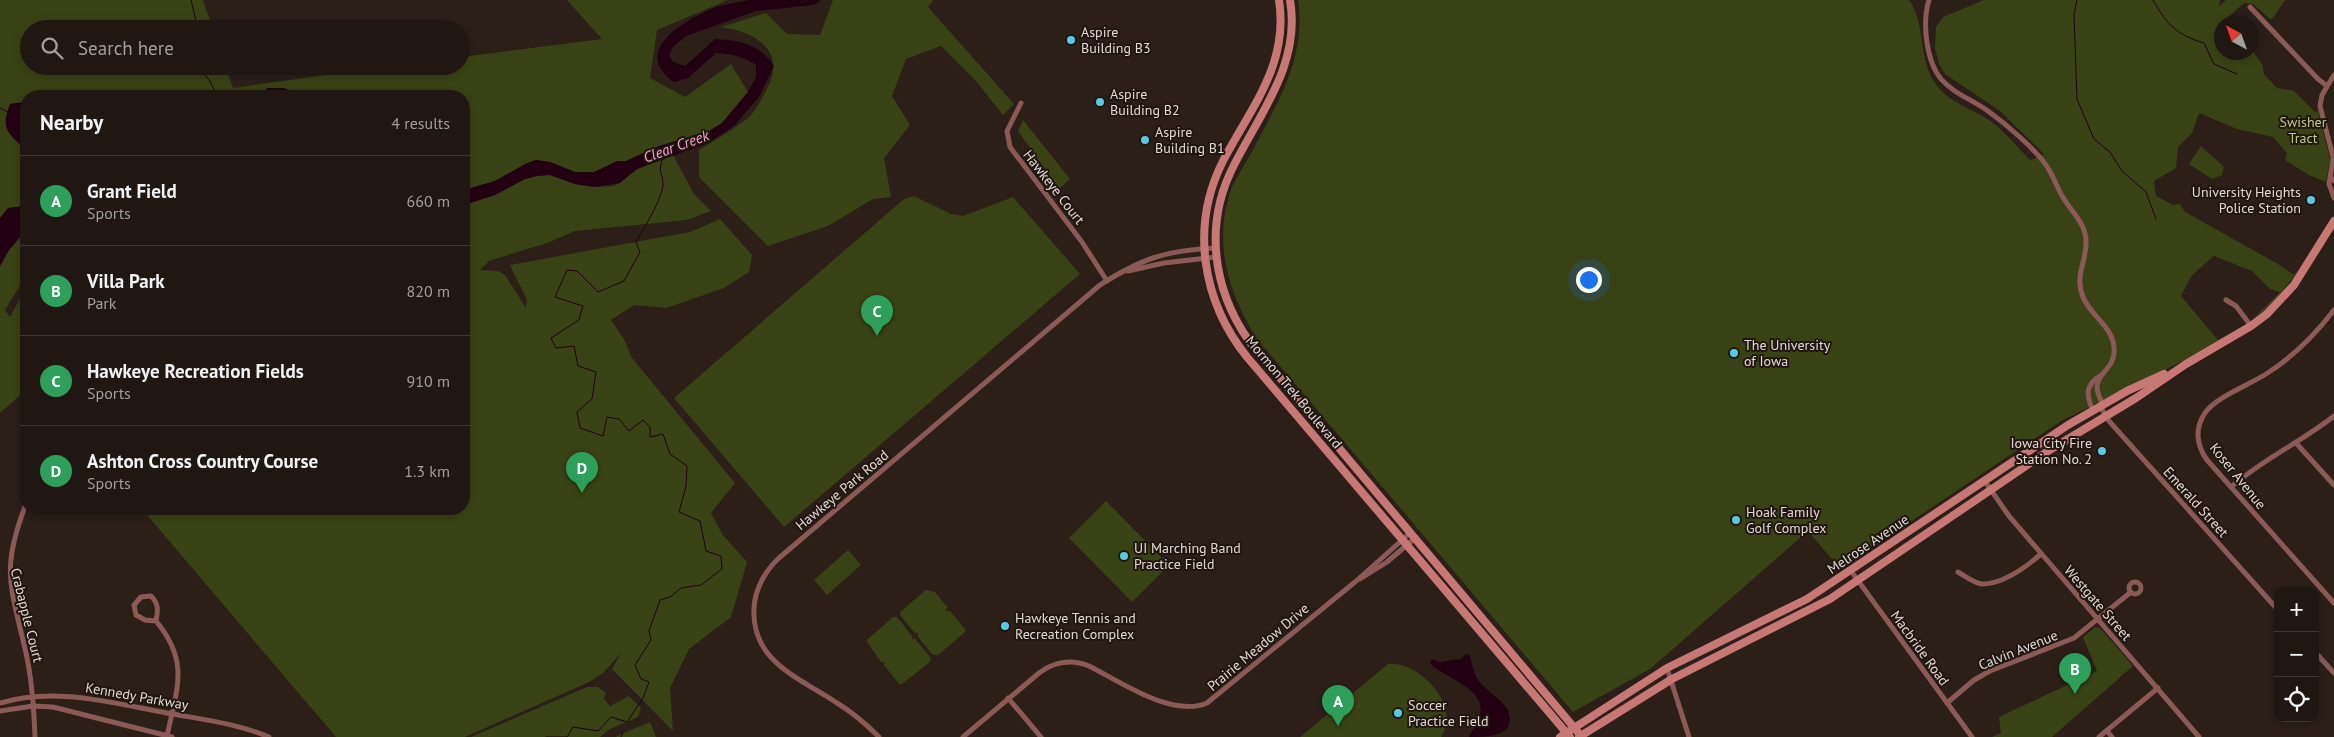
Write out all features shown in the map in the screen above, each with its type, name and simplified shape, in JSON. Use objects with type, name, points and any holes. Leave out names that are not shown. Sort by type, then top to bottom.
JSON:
[{"type":"main road","name":"Mormon Trek Boulevard","points":[[1279,0],[1281,30],[1276,61],[1269,78],[1217,176],[1205,218],[1204,258],[1216,307],[1239,347],[1565,735]]},
{"type":"main road","name":"Mormon Trek Boulevard","points":[[1290,0],[1291,40],[1284,69],[1271,99],[1227,180],[1217,213],[1215,248],[1224,296],[1244,334],[1581,736]]},
{"type":"main road","name":"Melrose Avenue","points":[[1581,736],[1672,679],[1803,614],[1858,580],[1990,490],[2186,364],[2251,326],[2273,308],[2294,285],[2334,221]]},
{"type":"main road","name":"Melrose Avenue","points":[[1565,735],[1574,726],[1667,668],[1807,599],[1984,480],[2099,407],[2186,364]]},
{"type":"street","points":[[1929,0],[1924,19],[1925,31],[1933,64],[1940,78],[1952,88],[1989,111],[2041,159],[2051,172],[2065,202],[2083,227],[2086,242],[2079,274],[2080,289],[2085,302],[2111,336],[2114,347],[2112,362],[2090,384],[2088,390],[2088,398],[2099,407]]},
{"type":"street","points":[[2250,7],[2318,79],[2327,86]]},
{"type":"street","points":[[2334,75],[2327,86],[2320,106],[2333,160],[2328,180],[2334,198]]},
{"type":"street","name":"Hawkeye Court","points":[[1022,103],[1006,131],[1010,147],[1082,242],[1107,280]]},
{"type":"street","name":"Hawkeye Park Road","points":[[879,737],[854,714],[788,673],[767,655],[759,640],[754,624],[754,604],[762,579],[779,558],[1107,280],[1156,256],[1203,248],[1215,248]]},
{"type":"street","name":"Hawkeye Park Road","points":[[1107,280],[1143,266],[1216,257]]},
{"type":"street","points":[[2226,300],[2236,306],[2251,326]]},
{"type":"street","name":"Koser Avenue","points":[[2334,310],[2314,334],[2289,357],[2263,376],[2214,404],[2205,414],[2199,428],[2200,449],[2207,460],[2334,603]]},
{"type":"street","points":[[2099,407],[2096,390],[2100,376]]},
{"type":"street","name":"Emerald Street","points":[[2099,407],[2274,605]]},
{"type":"street","points":[[2231,487],[2260,464],[2296,443],[2334,416]]},
{"type":"street","points":[[2296,443],[2334,485]]},
{"type":"street","name":"Westgate Street","points":[[1984,480],[2008,516],[2199,737]]},
{"type":"street","points":[[10,532],[20,514]]},
{"type":"street","name":"Prairie Meadow Drive","points":[[963,737],[1045,668],[1069,662],[1089,666],[1166,704],[1184,708],[1197,706],[1217,696],[1413,536]]},
{"type":"street","points":[[1958,572],[1974,582],[1989,583],[2018,572],[2041,554]]},
{"type":"street","name":"Macbride Road","points":[[1851,570],[1972,737]]},
{"type":"street","name":"Crabapple Court","points":[[4,581],[26,651],[35,737]]},
{"type":"street","name":"Calvin Avenue","points":[[1947,703],[1974,680],[1990,671],[2066,642],[2098,620],[2131,592]]},
{"type":"street","points":[[156,621],[144,620],[136,615],[134,605],[141,597],[152,596],[156,600],[158,606],[156,621],[172,642],[178,660],[178,675],[170,736]]},
{"type":"street","points":[[2319,656],[2334,673]]},
{"type":"street","points":[[1667,668],[1689,737]]},
{"type":"street","points":[[2099,737],[2158,688]]},
{"type":"street","name":"Kennedy Parkway","points":[[0,704],[32,696],[68,696],[224,723],[254,734],[269,737]]},
{"type":"street","points":[[1008,698],[1041,737]]},
{"type":"street","name":"Kennedy Parkway","points":[[0,711],[33,706],[66,709],[119,725],[170,736]]},
{"type":"street","points":[[2107,731],[2112,737]]},
{"type":"green space","points":[[0,0],[203,0],[210,20],[20,20],[20,75],[228,75],[233,88],[326,75],[470,75],[470,56],[602,39],[567,0],[728,0],[657,30],[650,78],[685,97],[731,64],[748,92],[722,123],[709,131],[659,146],[626,161],[617,162],[594,172],[575,172],[550,162],[536,160],[495,181],[470,188],[470,90],[20,90],[20,103],[10,104],[20,133],[20,207],[8,208],[0,218]]},
{"type":"green space","points":[[833,0],[933,0],[928,7],[1014,104],[1003,115],[976,81],[941,46],[906,59],[892,96],[910,125],[884,158],[891,197],[873,199],[828,226],[768,246],[699,177],[699,150],[750,116],[770,82],[773,69],[772,58],[767,48],[759,41],[736,30],[721,27],[766,13],[787,34],[820,35]]},
{"type":"green space","name":"The University of Iowa","points":[[1298,0],[1909,0],[1918,20],[1926,63],[1940,90],[1954,101],[1992,122],[2030,160],[2044,154],[2000,111],[1945,74],[1939,64],[1935,48],[1936,27],[1943,17],[1984,0],[2220,0],[2219,6],[2226,0],[2285,0],[2273,18],[2270,19],[2253,4],[2244,3],[2230,15],[2214,15],[2214,60],[2259,60],[2264,74],[2277,88],[2294,91],[2315,112],[2318,111],[2330,159],[2326,182],[2309,175],[2285,160],[2287,153],[2273,137],[2237,129],[2199,113],[2192,133],[2178,147],[2176,168],[2154,181],[2156,196],[2173,205],[2180,204],[2185,212],[2278,264],[2294,275],[2297,270],[2295,276],[2268,308],[2253,319],[2280,292],[2270,289],[2252,271],[2214,256],[2192,275],[2181,296],[2218,340],[2243,327],[2187,359],[2061,421],[1840,569],[1808,531],[1650,669],[1573,712],[1257,339],[1238,303],[1231,285],[1223,247],[1226,207],[1232,187],[1269,120],[1287,82],[1298,42],[1300,22]]},
{"type":"green space","points":[[1023,120],[1070,179],[1059,189],[1018,131]]},
{"type":"green space","points":[[2201,146],[2224,167],[2222,175],[2212,179],[2189,164]]},
{"type":"green space","points":[[673,155],[694,194],[711,211],[687,220],[575,231],[547,243],[489,261],[480,270],[498,271],[505,275],[526,308],[527,300],[510,265],[690,232],[720,219],[752,255],[749,272],[724,288],[666,308],[634,305],[611,320],[624,339],[632,358],[735,483],[711,513],[722,534],[747,562],[731,617],[689,649],[670,688],[673,731],[612,669],[621,653],[603,673],[589,682],[465,737],[336,737],[147,515],[470,515],[470,203],[495,195],[525,179],[537,176],[550,175],[575,184],[595,187],[614,186],[637,169]]},
{"type":"green space","points":[[914,196],[951,214],[963,216],[1013,197],[1080,274],[784,527],[674,398],[904,199]]},
{"type":"green space","points":[[20,237],[20,286],[5,310],[10,317],[20,299],[20,395],[0,413],[0,266],[9,250]]},
{"type":"green space","name":"UI Marching Band Practice Field","points":[[1106,501],[1169,565],[1132,602],[1069,538]]},
{"type":"green space","points":[[848,550],[861,565],[827,595],[814,580]]},
{"type":"green space","points":[[926,590],[935,592],[947,607],[946,611],[950,611],[965,629],[965,632],[938,655],[933,655],[918,637],[918,633],[915,633],[900,615],[901,611]]},
{"type":"green space","points":[[893,617],[897,617],[912,636],[912,639],[915,639],[931,658],[930,662],[902,684],[899,684],[884,665],[885,662],[881,662],[867,642]]},
{"type":"green space","points":[[2095,627],[2100,628],[2133,666],[2052,737],[1992,737],[2001,733],[1999,717],[2097,671],[2083,637]]},
{"type":"green space","points":[[1388,664],[1400,665],[1413,670],[1434,688],[1442,700],[1446,713],[1446,725],[1441,737],[1300,737]]},
{"type":"green space","points":[[587,687],[598,687],[606,693],[604,699],[610,706],[629,696],[641,708],[638,717],[610,729],[600,737],[471,737]]},
{"type":"green space","points":[[650,722],[656,737],[616,737],[617,736]]},
{"type":"water","name":"Clear Creek","points":[[748,0],[821,0],[814,5],[756,11],[686,36],[673,47],[669,55],[673,62],[685,66],[715,39],[741,42],[756,48],[774,66],[759,97],[734,126],[708,143],[637,169],[620,183],[595,187],[575,184],[550,175],[537,176],[525,179],[495,195],[470,203],[470,188],[495,181],[536,160],[550,162],[575,172],[594,172],[617,161],[626,161],[659,146],[709,131],[722,123],[748,92],[756,77],[756,65],[737,56],[716,53],[688,78],[674,82],[662,70],[657,59],[659,48],[676,29],[717,7]]},
{"type":"water","points":[[267,88],[284,88],[289,90],[265,90]]},
{"type":"water","points":[[20,103],[20,144],[10,135],[6,125],[10,104]]},
{"type":"water","points":[[20,207],[20,237],[9,250],[0,266],[0,218],[8,208]]},
{"type":"water","points":[[1466,654],[1470,656],[1477,678],[1481,684],[1500,700],[1509,712],[1508,727],[1501,733],[1491,736],[1469,737],[1479,720],[1481,709],[1478,700],[1473,692],[1430,663],[1432,659],[1440,662],[1461,659]]},
{"type":"waterway","points":[[191,0],[196,20]]},
{"type":"waterway","points":[[2077,0],[2074,15],[2077,99],[2094,139],[2110,152],[2122,171],[2146,192],[2156,219]]},
{"type":"waterway","points":[[2153,0],[2163,16],[2174,28],[2204,43],[2214,64],[2237,74]]},
{"type":"waterway","points":[[205,75],[214,90]]},
{"type":"waterway","points":[[0,108],[8,112]]},
{"type":"waterway","name":"Clear Creek","points":[[546,737],[567,737],[573,727],[598,731],[611,717],[627,722],[643,698],[649,682],[641,679],[635,665],[651,640],[649,631],[660,600],[670,597],[681,588],[701,585],[722,569],[721,556],[706,551],[700,521],[679,512],[686,486],[687,466],[670,454],[663,434],[650,437],[650,427],[643,420],[629,431],[619,419],[607,417],[603,436],[580,428],[577,412],[592,399],[596,372],[578,366],[574,346],[556,348],[551,338],[579,320],[583,306],[555,297],[567,270],[577,271],[598,292],[624,281],[640,252],[636,242],[660,196],[663,183],[660,170],[662,160]]},
{"type":"waterway","points":[[621,737],[623,733]]},
{"type":"place","name":"Aspire Building B3","points":[[1071,40]]},
{"type":"place","name":"Aspire Building B2","points":[[1100,102]]},
{"type":"place","name":"Aspire Building B1","points":[[1145,140]]},
{"type":"place","name":"University Heights Police Station","points":[[2311,200]]},
{"type":"place","name":"Hawkeye Recreation Fields","points":[[877,336]]},
{"type":"place","name":"The University of Iowa","points":[[1734,353]]},
{"type":"place","name":"Iowa City Fire Station No. 2","points":[[2102,451]]},
{"type":"place","name":"Ashton Cross Country Course","points":[[582,493]]},
{"type":"place","name":"Hoak Family Golf Complex","points":[[1736,520]]},
{"type":"place","name":"UI Marching Band Practice Field","points":[[1124,556]]},
{"type":"place","name":"Hawkeye Tennis and Recreation Complex","points":[[1005,626]]},
{"type":"place","name":"Villa Park","points":[[2075,694]]},
{"type":"place","name":"Soccer Practice Field","points":[[1398,713]]},
{"type":"place","name":"Grant Field","points":[[1338,726]]},
{"type":"park label","name":"Swisher Tract","points":[[2303,130]]}]
